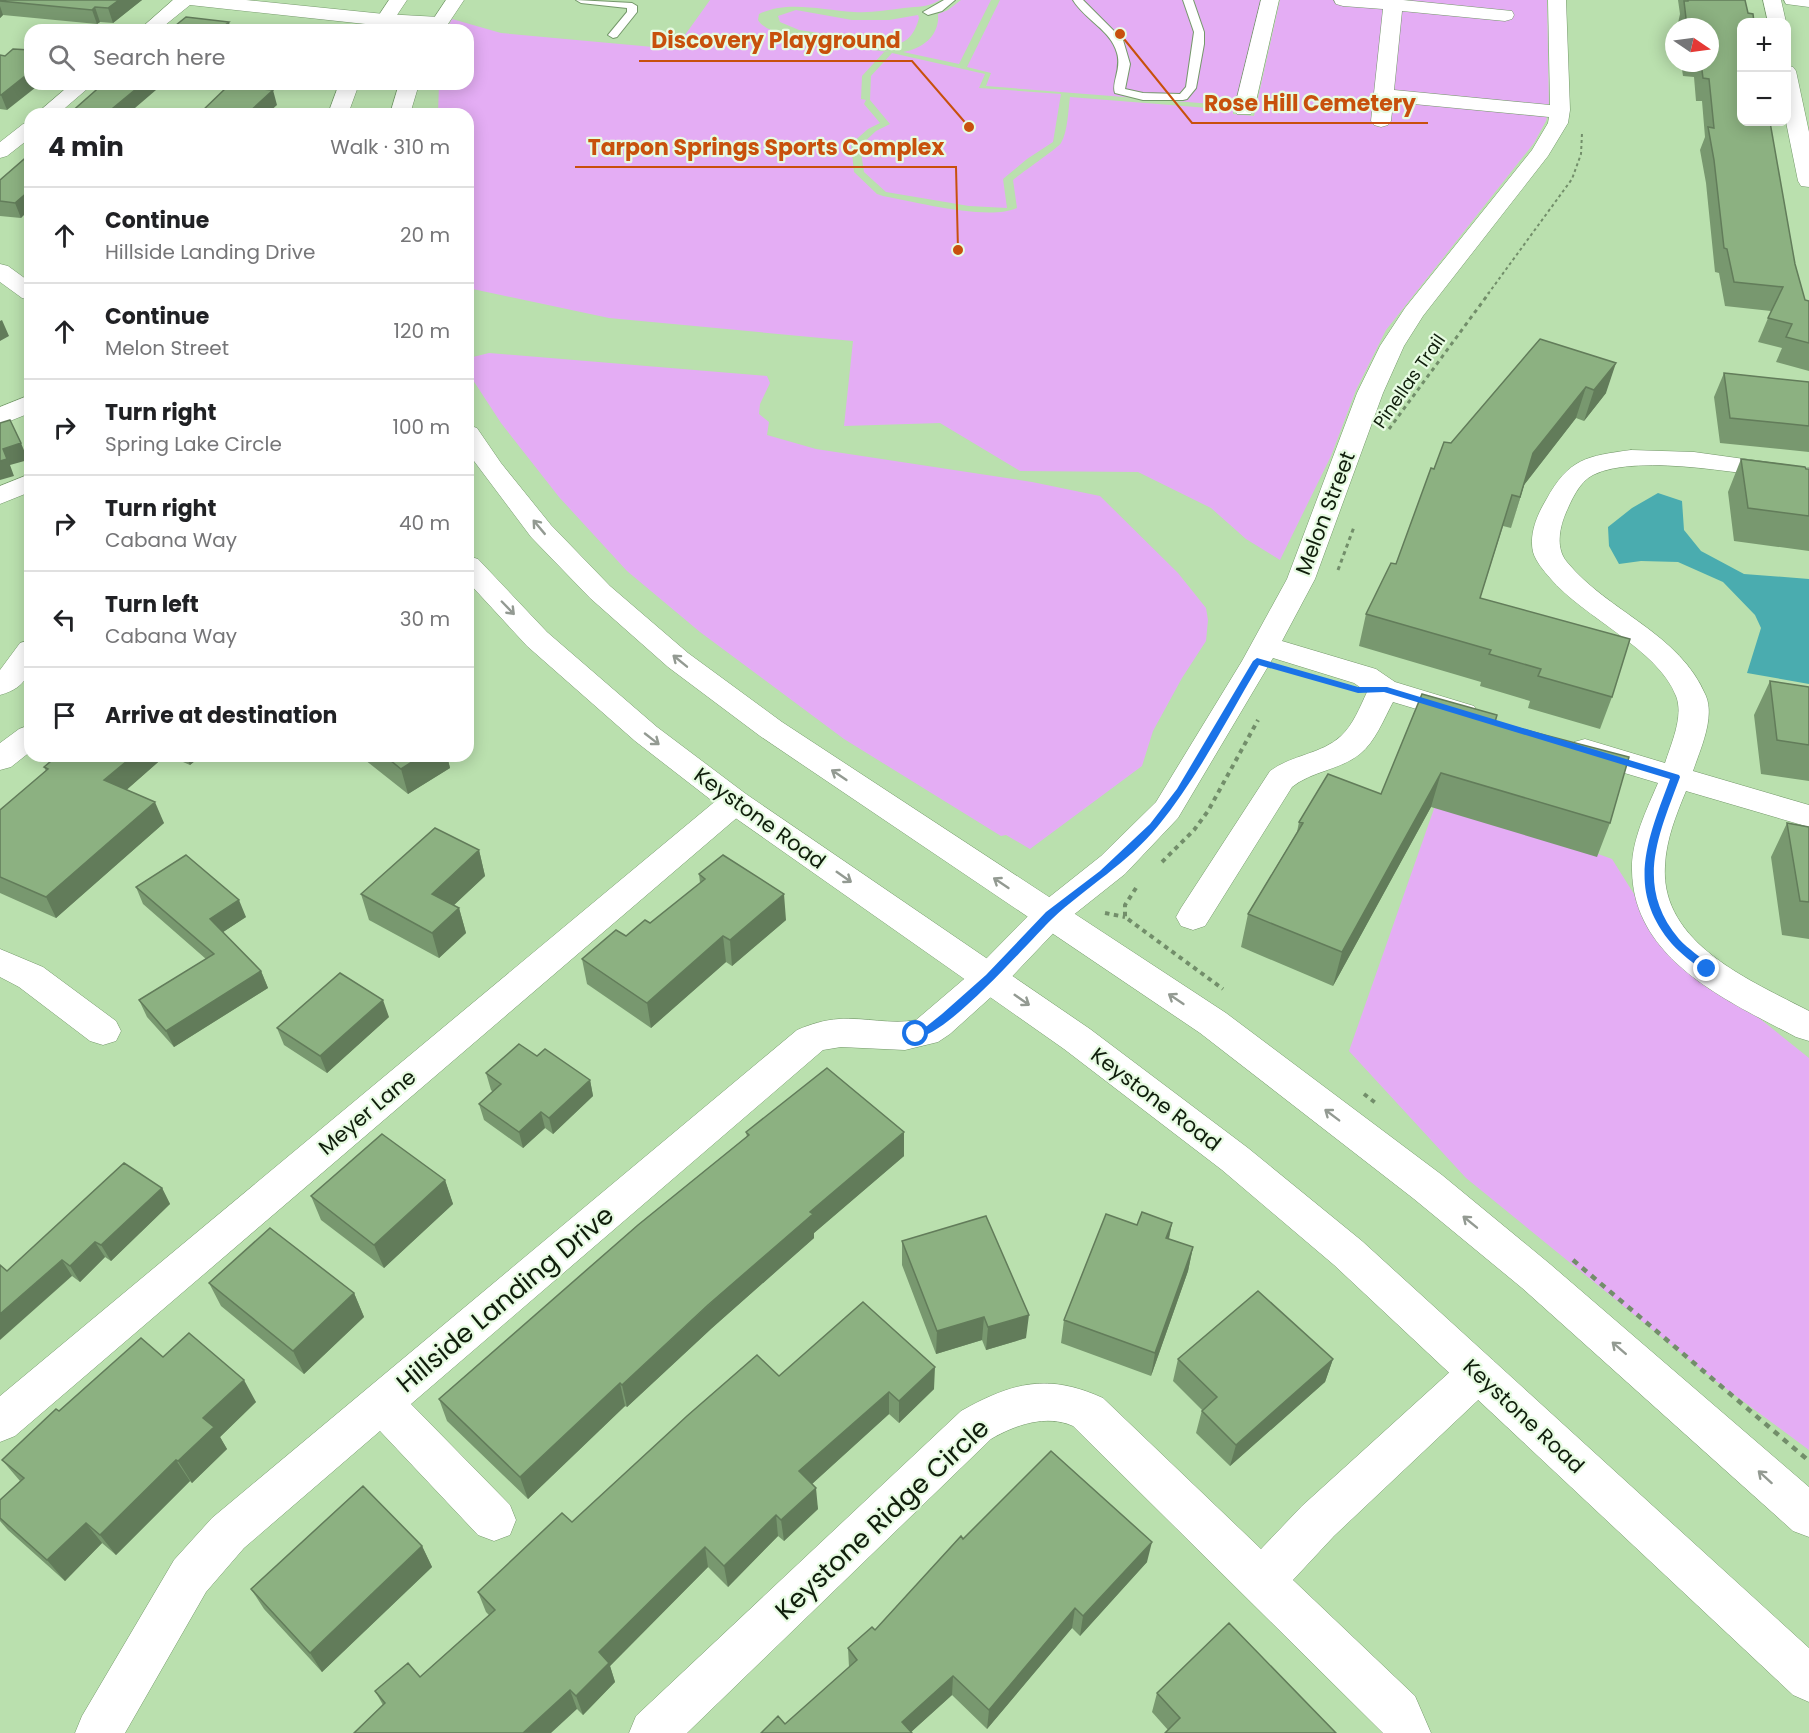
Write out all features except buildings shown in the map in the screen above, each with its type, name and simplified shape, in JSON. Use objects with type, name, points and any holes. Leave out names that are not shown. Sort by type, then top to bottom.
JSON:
[{"type":"street","points":[[155,24],[184,0]]},
{"type":"street","points":[[193,0],[373,24]]},
{"type":"street","points":[[382,24],[398,0]]},
{"type":"street","points":[[439,24],[455,0]]},
{"type":"street","points":[[1244,110],[1270,0]]},
{"type":"street","points":[[1343,0],[1505,15]]},
{"type":"street","name":"Melon Street","points":[[989,978],[1050,915],[1113,865],[1167,810],[1261,653],[1304,572],[1370,393],[1386,356],[1413,313],[1545,145],[1558,123],[1570,119],[1557,0]]},
{"type":"street","points":[[1772,0],[1776,18]]},
{"type":"street","points":[[1793,0],[1809,1]]},
{"type":"street","points":[[1381,121],[1393,5]]},
{"type":"street","points":[[1786,72],[1809,181]]},
{"type":"street","points":[[53,108],[76,90]]},
{"type":"street","points":[[340,108],[347,90]]},
{"type":"street","points":[[402,108],[408,90]]},
{"type":"street","points":[[1385,95],[1570,119]]},
{"type":"street","points":[[0,152],[24,133]]},
{"type":"street","points":[[0,271],[24,289]]},
{"type":"street","points":[[0,397],[24,387]]},
{"type":"street","points":[[0,417],[24,406]]},
{"type":"street","points":[[474,442],[491,468],[541,531],[600,592],[678,660],[771,729],[1213,1023],[1428,1188],[1536,1276],[1809,1516]]},
{"type":"street","points":[[1809,476],[1677,459],[1630,459],[1584,468],[1568,484],[1554,506],[1546,545],[1555,566],[1582,595],[1670,661],[1692,697],[1693,712],[1676,777],[1656,830],[1649,860],[1648,883],[1658,915],[1677,943],[1692,958],[1726,982],[1809,1027]]},
{"type":"street","points":[[0,496],[24,486]]},
{"type":"street","name":"Keystone Road","points":[[474,571],[537,639],[646,734],[735,802],[1077,1039],[1235,1159],[1348,1253],[1809,1679]]},
{"type":"street","points":[[1261,653],[1285,669],[1358,690],[1384,689]]},
{"type":"street","points":[[1261,653],[1365,676],[1384,689],[1485,720]]},
{"type":"street","points":[[0,685],[14,674],[24,659]]},
{"type":"street","points":[[1192,917],[1281,779],[1291,770],[1332,755],[1352,744],[1384,689]]},
{"type":"street","points":[[0,759],[24,741]]},
{"type":"street","points":[[1563,743],[1809,816]]},
{"type":"street","name":"Meyer Lane","points":[[0,1422],[735,802]]},
{"type":"street","points":[[1,963],[31,978],[103,1031]]},
{"type":"street","name":"Hillside Landing Drive","points":[[99,1733],[182,1588],[200,1562],[228,1533],[810,1040],[831,1034],[905,1036],[925,1032],[938,1024],[989,978]]},
{"type":"street","points":[[1263,1580],[1318,1521],[1478,1373]]},
{"type":"street","name":"Keystone Ridge Circle","points":[[652,1733],[976,1425],[994,1415],[1019,1407],[1052,1401],[1076,1405],[1088,1412],[1398,1713],[1407,1733]]},
{"type":"street","points":[[382,1403],[494,1520]]},
{"type":"lane","points":[[581,0],[632,6],[632,12],[613,34]]},
{"type":"lane","points":[[928,12],[938,9],[950,0]]},
{"type":"lane","points":[[1078,0],[1082,8],[1108,27],[1117,38],[1126,67],[1119,84],[1119,91],[1130,95],[1183,97],[1191,88],[1199,32],[1187,0],[1177,0]]},
{"type":"path","name":"Pinellas Trail","points":[[1388,433],[1399,413],[1572,179],[1582,148],[1570,119]]},
{"type":"path","points":[[1335,575],[1356,519]]},
{"type":"path","points":[[1160,864],[1197,826],[1208,811],[1285,669]]},
{"type":"path","points":[[1134,891],[1141,882]]},
{"type":"shaded area","points":[[710,0],[940,0],[923,6],[867,12],[805,7],[781,8],[759,14],[758,20],[779,33],[797,38],[889,52],[884,52],[862,76],[861,99],[866,100],[864,104],[880,123],[868,129],[851,144],[854,172],[877,194],[883,196],[971,211],[1004,211],[1017,208],[1013,180],[1061,143],[1066,127],[1070,97],[1233,110],[1233,114],[1254,116],[1280,0],[1547,0],[1549,108],[1546,121],[1534,143],[1386,330],[1356,390],[1331,456],[1280,560],[1246,539],[1211,508],[1138,472],[1020,471],[940,423],[844,426],[853,341],[609,318],[474,289],[474,108],[438,108],[439,90],[474,90],[474,25],[501,33],[675,49]]},
{"type":"shaded area","points":[[961,0],[991,0],[959,64],[903,52],[917,48],[929,40],[936,28],[938,14]]},
{"type":"shaded area","points":[[1000,0],[1266,0],[1238,106],[986,86],[991,73],[967,67]]},
{"type":"shaded area","points":[[796,10],[852,20],[889,20],[918,15],[919,18],[911,35],[895,44],[799,30],[780,22],[778,16]]},
{"type":"shaded area","points":[[452,19],[470,24],[449,24]]},
{"type":"shaded area","points":[[892,53],[985,74],[979,88],[1061,94],[1053,142],[1027,159],[1003,179],[1007,208],[969,206],[886,192],[864,172],[860,146],[876,131],[890,124],[870,100],[871,76]]},
{"type":"shaded area","points":[[489,353],[767,376],[770,383],[760,404],[759,414],[769,422],[767,435],[816,449],[1032,482],[1100,496],[1178,573],[1206,608],[1208,620],[1206,641],[1182,678],[1153,731],[1142,766],[1030,849],[1006,835],[1001,836],[844,739],[700,632],[627,571],[559,497],[501,423],[474,382],[474,357]]},
{"type":"shaded area","points":[[1436,803],[1503,820],[1612,859],[1664,942],[1809,1058],[1809,1450],[1713,1379],[1466,1178],[1349,1051]]},
{"type":"water","points":[[1658,493],[1682,501],[1684,530],[1701,551],[1744,574],[1809,579],[1809,684],[1747,673],[1761,628],[1755,615],[1723,582],[1678,562],[1641,561],[1619,564],[1609,546],[1608,527],[1632,508]]},
{"type":"place","name":"Rose Hill Cemetery","points":[[1120,34]]},
{"type":"place","name":"Discovery Playground","points":[[969,127]]},
{"type":"place","name":"Tarpon Springs Sports Complex","points":[[958,250]]},
{"type":"route","points":[[916,1034],[931,1029],[946,1017],[989,978],[1050,915],[1104,873],[1153,826],[1180,791],[1257,661],[1358,690],[1384,689],[1676,777],[1656,830],[1649,860],[1648,883],[1653,905],[1666,929],[1692,958],[1707,969]]}]
